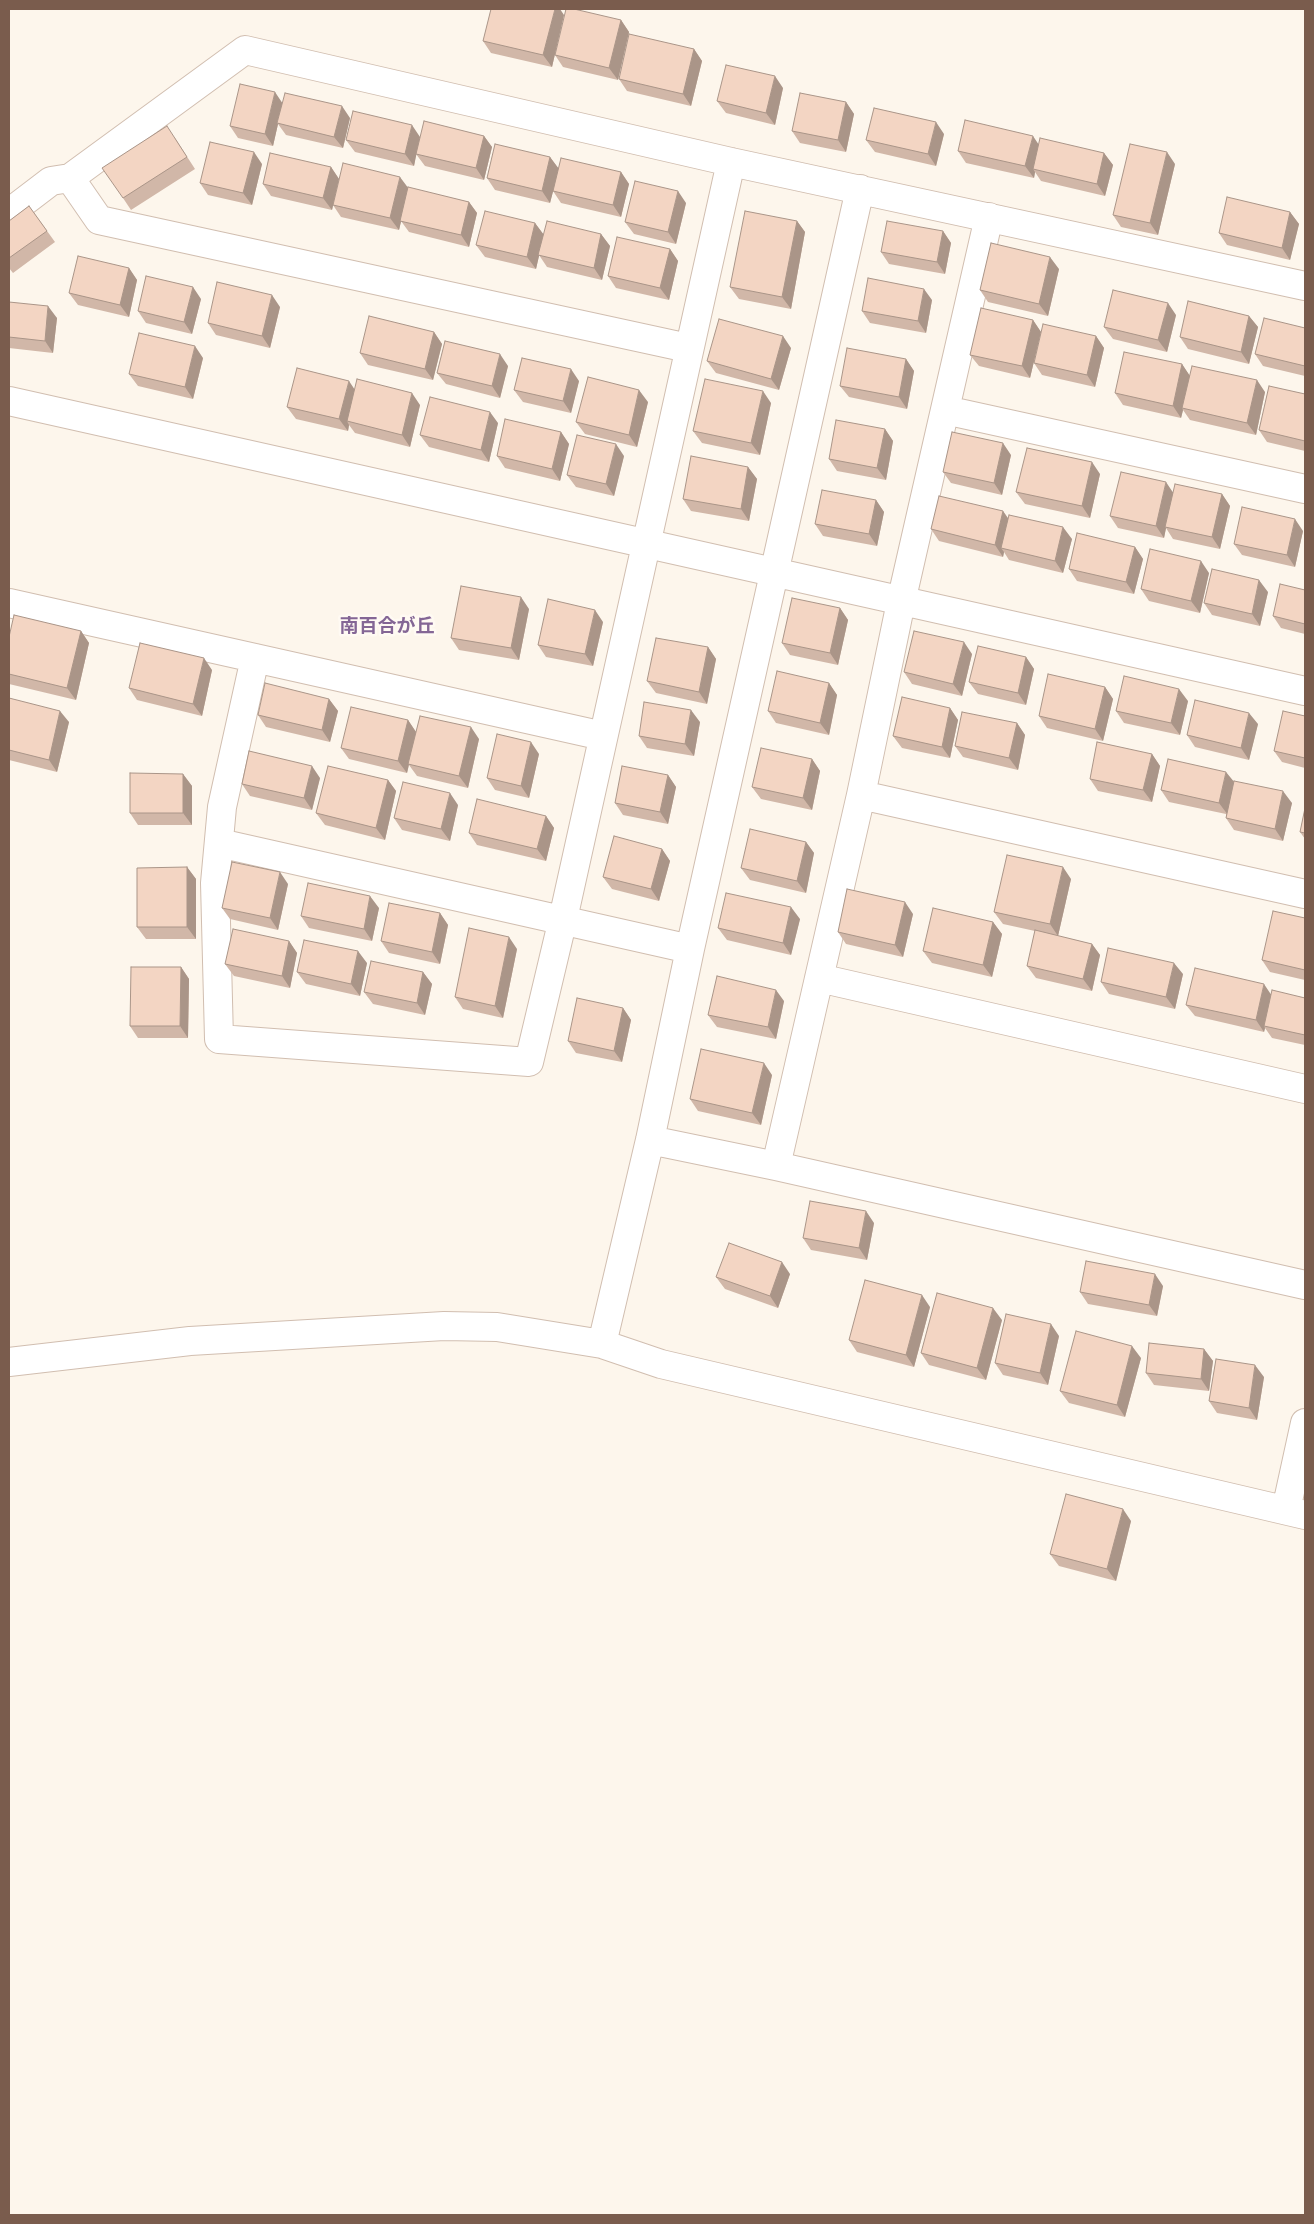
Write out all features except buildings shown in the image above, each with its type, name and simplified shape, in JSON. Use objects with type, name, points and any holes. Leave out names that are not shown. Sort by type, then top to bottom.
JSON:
[{"type":"street","points":[[9,213],[51,182],[70,178],[245,50],[731,162],[1305,286]]},
{"type":"street","points":[[255,658],[222,807],[215,883],[219,1039],[529,1062],[563,920],[688,348],[731,162]]},
{"type":"street","points":[[70,178],[99,220],[688,348]]},
{"type":"street","points":[[602,1344],[650,1140],[690,949],[860,189]]},
{"type":"street","points":[[776,1166],[862,796],[902,602],[990,217]]},
{"type":"street","points":[[9,401],[646,542],[902,602],[1305,691]]},
{"type":"street","points":[[945,410],[1305,489]]},
{"type":"street","points":[[9,603],[603,736]]},
{"type":"street","points":[[862,796],[1305,894]]},
{"type":"street","points":[[219,843],[690,949]]},
{"type":"street","points":[[820,978],[1305,1089]]},
{"type":"street","points":[[650,1140],[776,1166],[1305,1285]]},
{"type":"street","points":[[9,1362],[190,1341],[444,1326],[497,1327],[602,1344],[661,1364],[1296,1512],[1305,1424]]},
{"type":"district","name":"南百合が丘","points":[[387,627]]}]
